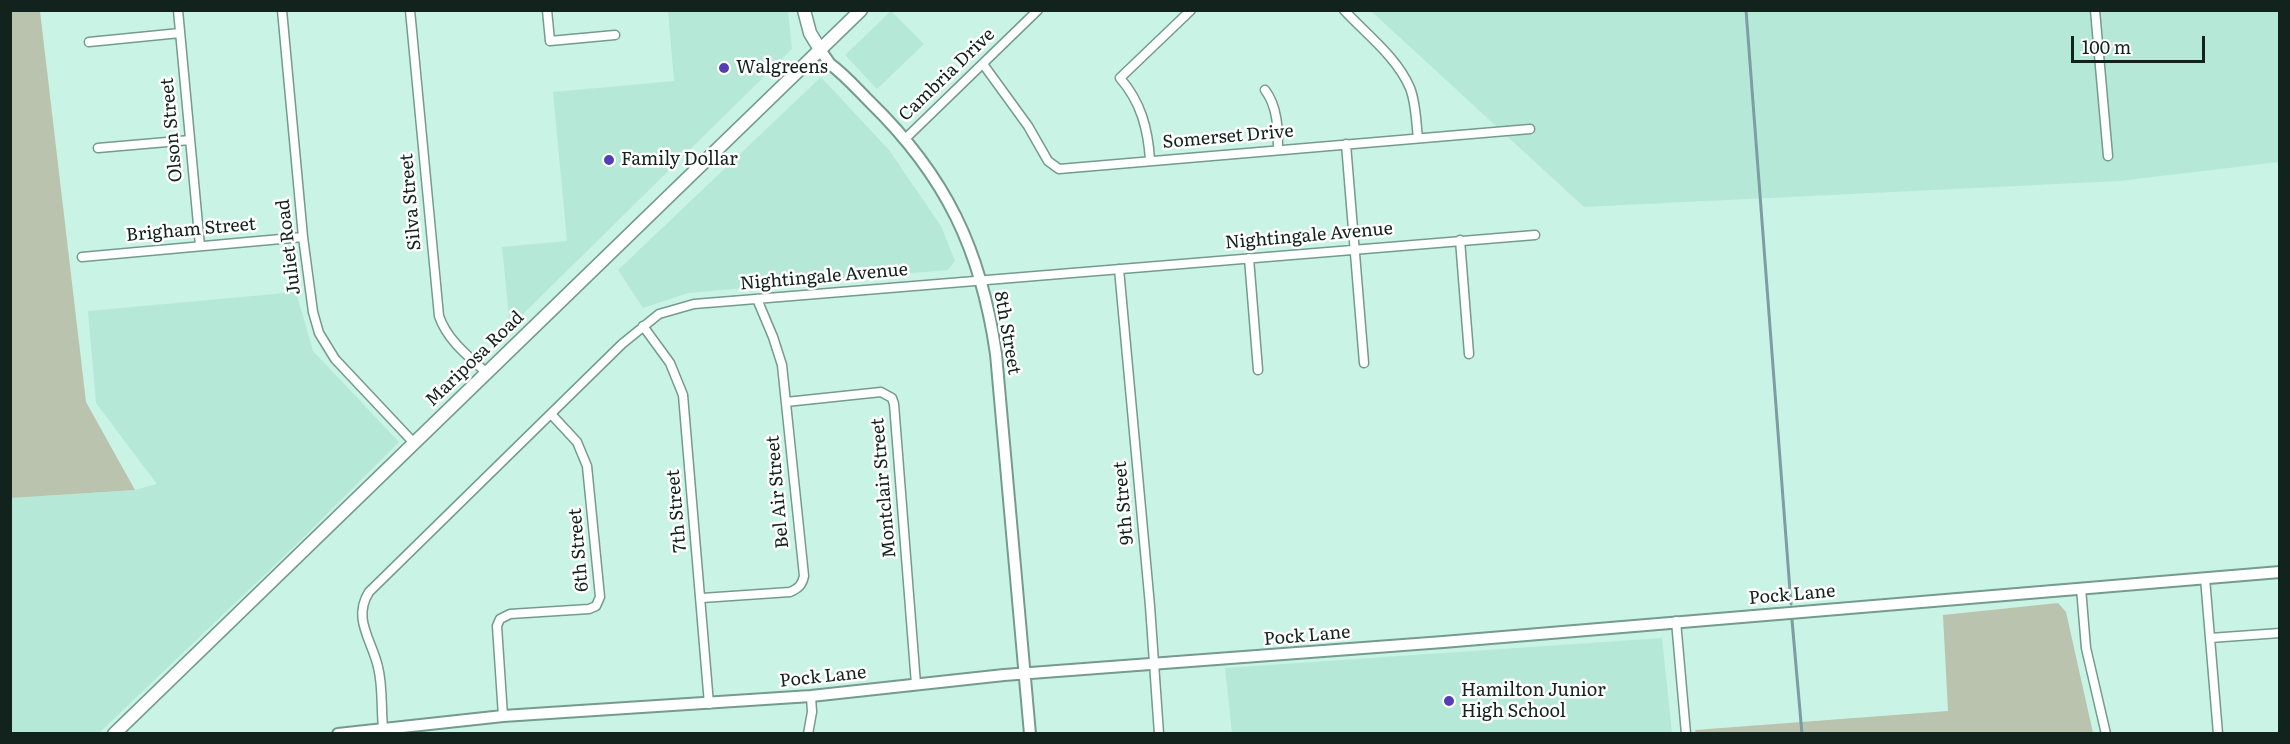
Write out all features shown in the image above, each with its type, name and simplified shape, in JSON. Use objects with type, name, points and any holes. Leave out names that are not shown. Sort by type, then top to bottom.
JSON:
[{"type":"main road","points":[[804,10],[810,33],[821,51]]},
{"type":"main road","name":"Mariposa Road","points":[[114,734],[861,10]]},
{"type":"street","name":"Olson Street","points":[[178,10],[200,246]]},
{"type":"street","name":"Juliet Road","points":[[282,10],[303,237],[314,312],[323,343],[335,359],[414,443]]},
{"type":"street","name":"Silva Street","points":[[410,10],[439,316],[445,331],[487,373]]},
{"type":"street","points":[[547,10],[550,41],[615,34]]},
{"type":"street","name":"Cambria Drive","points":[[905,139],[1038,10]]},
{"type":"street","points":[[1150,160],[1146,124],[1141,110],[1134,96],[1120,78],[1191,10]]},
{"type":"street","points":[[1344,10],[1388,56],[1405,79],[1414,100],[1418,138]]},
{"type":"street","points":[[2095,10],[2108,156]]},
{"type":"street","points":[[88,42],[180,33]]},
{"type":"street","name":"8th Street","points":[[821,51],[830,64],[905,139],[942,188],[956,213],[986,293],[996,354],[1030,734]]},
{"type":"street","name":"Somerset Drive","points":[[983,64],[1055,168],[1065,169],[1530,129]]},
{"type":"street","points":[[1265,90],[1271,97],[1278,123],[1278,150]]},
{"type":"street","points":[[98,148],[190,140]]},
{"type":"street","points":[[1346,144],[1364,363]]},
{"type":"street","name":"Nightingale Avenue","points":[[382,728],[378,667],[364,632],[361,616],[366,596],[400,560],[622,344],[654,317],[694,304],[1535,235]]},
{"type":"street","name":"Brigham Street","points":[[82,257],[303,237]]},
{"type":"street","points":[[1460,240],[1469,354]]},
{"type":"street","points":[[1249,258],[1258,370]]},
{"type":"street","name":"9th Street","points":[[1119,269],[1150,606],[1159,734]]},
{"type":"street","name":"Bel Air Street","points":[[702,598],[790,592],[803,583],[782,365],[774,337],[757,299]]},
{"type":"street","name":"7th Street","points":[[643,326],[670,363],[683,395],[710,704]]},
{"type":"street","name":"Montclair Street","points":[[786,402],[880,392],[892,398],[916,684]]},
{"type":"street","name":"6th Street","points":[[503,717],[497,626],[500,619],[510,614],[590,609],[596,606],[600,597],[587,466],[577,442],[551,414]]},
{"type":"street","name":"Pock Lane","points":[[338,734],[503,717],[811,696],[1025,674],[2280,572]]},
{"type":"street","points":[[2205,578],[2218,734]]},
{"type":"street","points":[[2081,588],[2086,648],[2106,734]]},
{"type":"street","points":[[1676,621],[1686,734]]},
{"type":"street","points":[[2210,638],[2280,633]]},
{"type":"street","points":[[808,734],[812,712],[811,696]]},
{"type":"shaded area","points":[[11,10],[40,11],[86,402],[135,490],[11,498]]},
{"type":"shaded area","points":[[668,11],[788,11],[792,49],[510,327],[502,247],[567,241],[553,92],[674,81]]},
{"type":"shaded area","points":[[891,11],[924,44],[877,89],[845,55]]},
{"type":"shaded area","points":[[1371,11],[2279,11],[2279,162],[2119,181],[1584,207]]},
{"type":"shaded area","points":[[821,77],[889,150],[941,226],[955,261],[948,270],[688,293],[643,308],[618,270]]},
{"type":"shaded area","points":[[296,292],[313,351],[399,442],[299,542],[99,733],[11,734],[11,498],[135,490],[157,484],[96,403],[88,311]]},
{"type":"shaded area","points":[[2058,603],[2066,612],[2093,733],[1696,733],[1695,730],[1948,711],[1943,615]]},
{"type":"shaded area","name":"Hamilton Junior High School","points":[[1662,638],[1672,733],[1232,733],[1225,668]]},
{"type":"waterway","points":[[1746,10],[1791,604]]},
{"type":"waterway","points":[[1792,620],[1802,734]]},
{"type":"place","name":"Walgreens","points":[[724,68]]},
{"type":"place","name":"Family Dollar","points":[[609,160]]},
{"type":"place","name":"Hamilton Junior High School","points":[[1449,701]]}]
